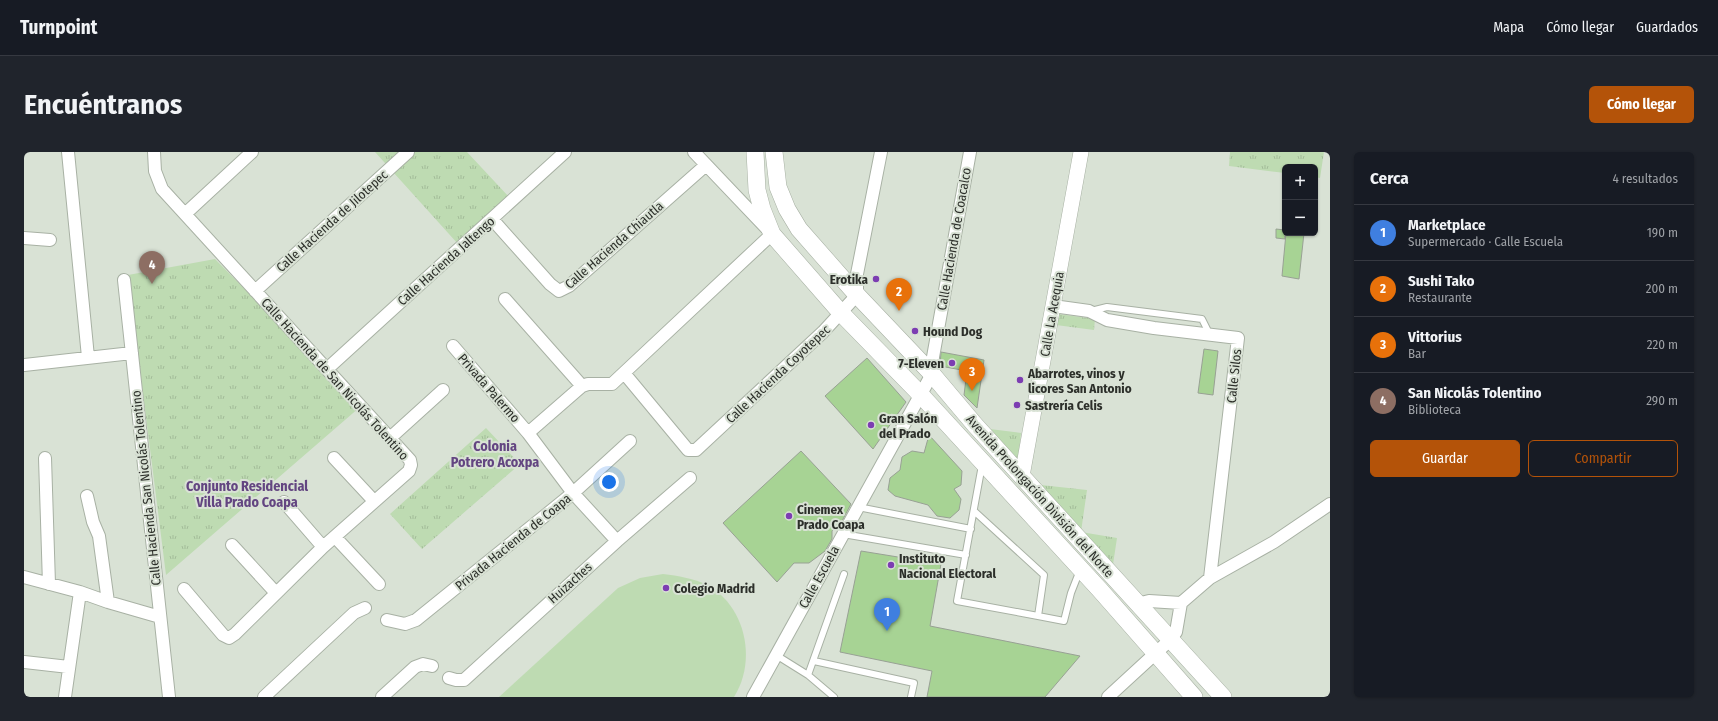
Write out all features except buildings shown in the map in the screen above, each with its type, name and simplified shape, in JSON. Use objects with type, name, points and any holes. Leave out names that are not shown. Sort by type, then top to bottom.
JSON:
[{"type":"main road","name":"Avenida Prolongación División del Norte","points":[[754,152],[757,190],[762,209],[772,234],[841,313],[920,394],[1080,570],[1100,590],[1194,697]]},
{"type":"main road","name":"Avenida Prolongación División del Norte","points":[[774,152],[778,187],[792,220],[799,229],[932,374],[975,425],[1134,601],[1223,697]]},
{"type":"main road","points":[[1100,590],[1106,592],[1112,590],[1115,579]]},
{"type":"main road","points":[[1117,610],[1117,604],[1120,598],[1126,596],[1134,601]]},
{"type":"street","points":[[68,152],[88,357]]},
{"type":"street","name":"Calle Hacienda de San Nicolás Tolentino","points":[[154,152],[155,171],[162,189],[410,460],[411,465],[409,471],[323,547],[235,634],[229,638],[223,635],[184,589]]},
{"type":"street","points":[[185,214],[252,152]]},
{"type":"street","name":"Calle Hacienda de Jilotepec","points":[[255,291],[408,152]]},
{"type":"street","name":"Calle Hacienda Jaltengo","points":[[327,369],[565,152]]},
{"type":"street","points":[[528,433],[582,386],[588,384],[612,384],[772,234],[694,152]]},
{"type":"street","points":[[858,295],[857,274],[881,152]]},
{"type":"street","name":"Calle Hacienda de Coacalco","points":[[932,374],[934,350],[970,152]]},
{"type":"street","name":"Calle La Acequia","points":[[1022,476],[1081,152]]},
{"type":"street","name":"Calle Hacienda Chiautla","points":[[492,219],[550,284],[559,291],[569,286],[706,165]]},
{"type":"street","points":[[24,238],[50,240]]},
{"type":"street","name":"Calle Hacienda San Nicolás Tolentino","points":[[124,280],[169,697]]},
{"type":"street","name":"Calle Hacienda Coyotepec","points":[[624,373],[688,450],[696,450],[823,332],[858,295]]},
{"type":"street","points":[[505,299],[582,386]]},
{"type":"street","name":"Calle Silos","points":[[1053,306],[1089,311],[1107,320],[1154,328],[1238,338],[1210,578]]},
{"type":"street","name":"Privada Palermo","points":[[453,346],[528,433],[573,494],[617,541]]},
{"type":"street","points":[[24,366],[88,357],[132,353]]},
{"type":"street","name":"Calle Escuela","points":[[753,697],[932,374]]},
{"type":"street","points":[[390,438],[443,390]]},
{"type":"street","name":"Privada Hacienda de Coapa","points":[[387,620],[405,624],[416,620],[573,494],[630,441]]},
{"type":"street","points":[[45,458],[49,584]]},
{"type":"street","points":[[334,458],[374,501]]},
{"type":"street","name":"Huizaches","points":[[449,678],[464,680],[617,541],[690,478]]},
{"type":"street","points":[[87,496],[99,536],[108,602]]},
{"type":"street","points":[[284,502],[323,547]]},
{"type":"street","points":[[1108,697],[1170,640],[1176,632],[1182,603],[1210,578],[1274,542],[1330,504]]},
{"type":"street","points":[[335,537],[379,584]]},
{"type":"street","points":[[232,545],[276,593]]},
{"type":"street","points":[[24,577],[80,592],[160,618]]},
{"type":"street","points":[[65,697],[80,592]]},
{"type":"street","points":[[1134,601],[1182,603]]},
{"type":"street","points":[[264,697],[354,613],[365,608]]},
{"type":"street","points":[[24,662],[69,668]]},
{"type":"street","points":[[382,697],[415,668],[423,664],[432,666]]},
{"type":"lane","points":[[983,463],[957,601],[1064,621],[1071,593],[1080,570]]},
{"type":"lane","points":[[858,507],[971,529]]},
{"type":"lane","points":[[974,511],[1044,575],[1038,616]]},
{"type":"lane","points":[[843,534],[966,555]]},
{"type":"lane","points":[[808,675],[844,574]]},
{"type":"lane","points":[[776,655],[808,675],[834,697]]},
{"type":"lane","points":[[814,660],[914,683],[911,697]]},
{"type":"green space","points":[[375,152],[467,152],[509,197],[458,244]]},
{"type":"green space","points":[[1230,152],[1324,152],[1320,178],[1318,178],[1318,164],[1282,164],[1282,173],[1229,166]]},
{"type":"green space","points":[[215,259],[360,407],[166,575],[128,275]]},
{"type":"green space","points":[[1058,314],[1095,319],[1094,330],[1056,325]]},
{"type":"green space","points":[[486,428],[520,464],[422,549],[390,514]]},
{"type":"green space","points":[[990,429],[1021,433],[1018,461]]},
{"type":"green space","points":[[1041,485],[1087,490],[1081,532],[1117,538],[1112,571]]},
{"type":"green space","name":"Colegio Madrid","points":[[663,574],[685,578],[707,585],[720,594],[731,606],[739,620],[744,635],[746,651],[745,667],[741,683],[734,697],[499,697],[618,588],[640,578]]},
{"type":"place","name":"Erotika","points":[[876,279]]},
{"type":"place","name":"San Nicolás Tolentino","points":[[152,284]]},
{"type":"place","name":"Sushi Tako","points":[[899,311]]},
{"type":"place","name":"Hound Dog","points":[[915,331]]},
{"type":"place","name":"7-Eleven","points":[[952,363]]},
{"type":"place","name":"Abarrotes, vinos y licores San Antonio","points":[[1020,380]]},
{"type":"place","name":"Vittorius","points":[[972,391]]},
{"type":"place","name":"Sastrería Celis","points":[[1017,405]]},
{"type":"place","name":"Gran Salón del Prado","points":[[871,425]]},
{"type":"place","name":"Cinemex Prado Coapa","points":[[789,516]]},
{"type":"place","name":"Instituto Nacional Electoral","points":[[891,565]]},
{"type":"place","name":"Colegio Madrid","points":[[666,588]]},
{"type":"place","name":"Marketplace","points":[[887,631]]},
{"type":"district","name":"Colonia Potrero Acoxpa","points":[[495,454]]},
{"type":"district","name":"Conjunto Residencial Villa Prado Coapa","points":[[247,494]]}]
